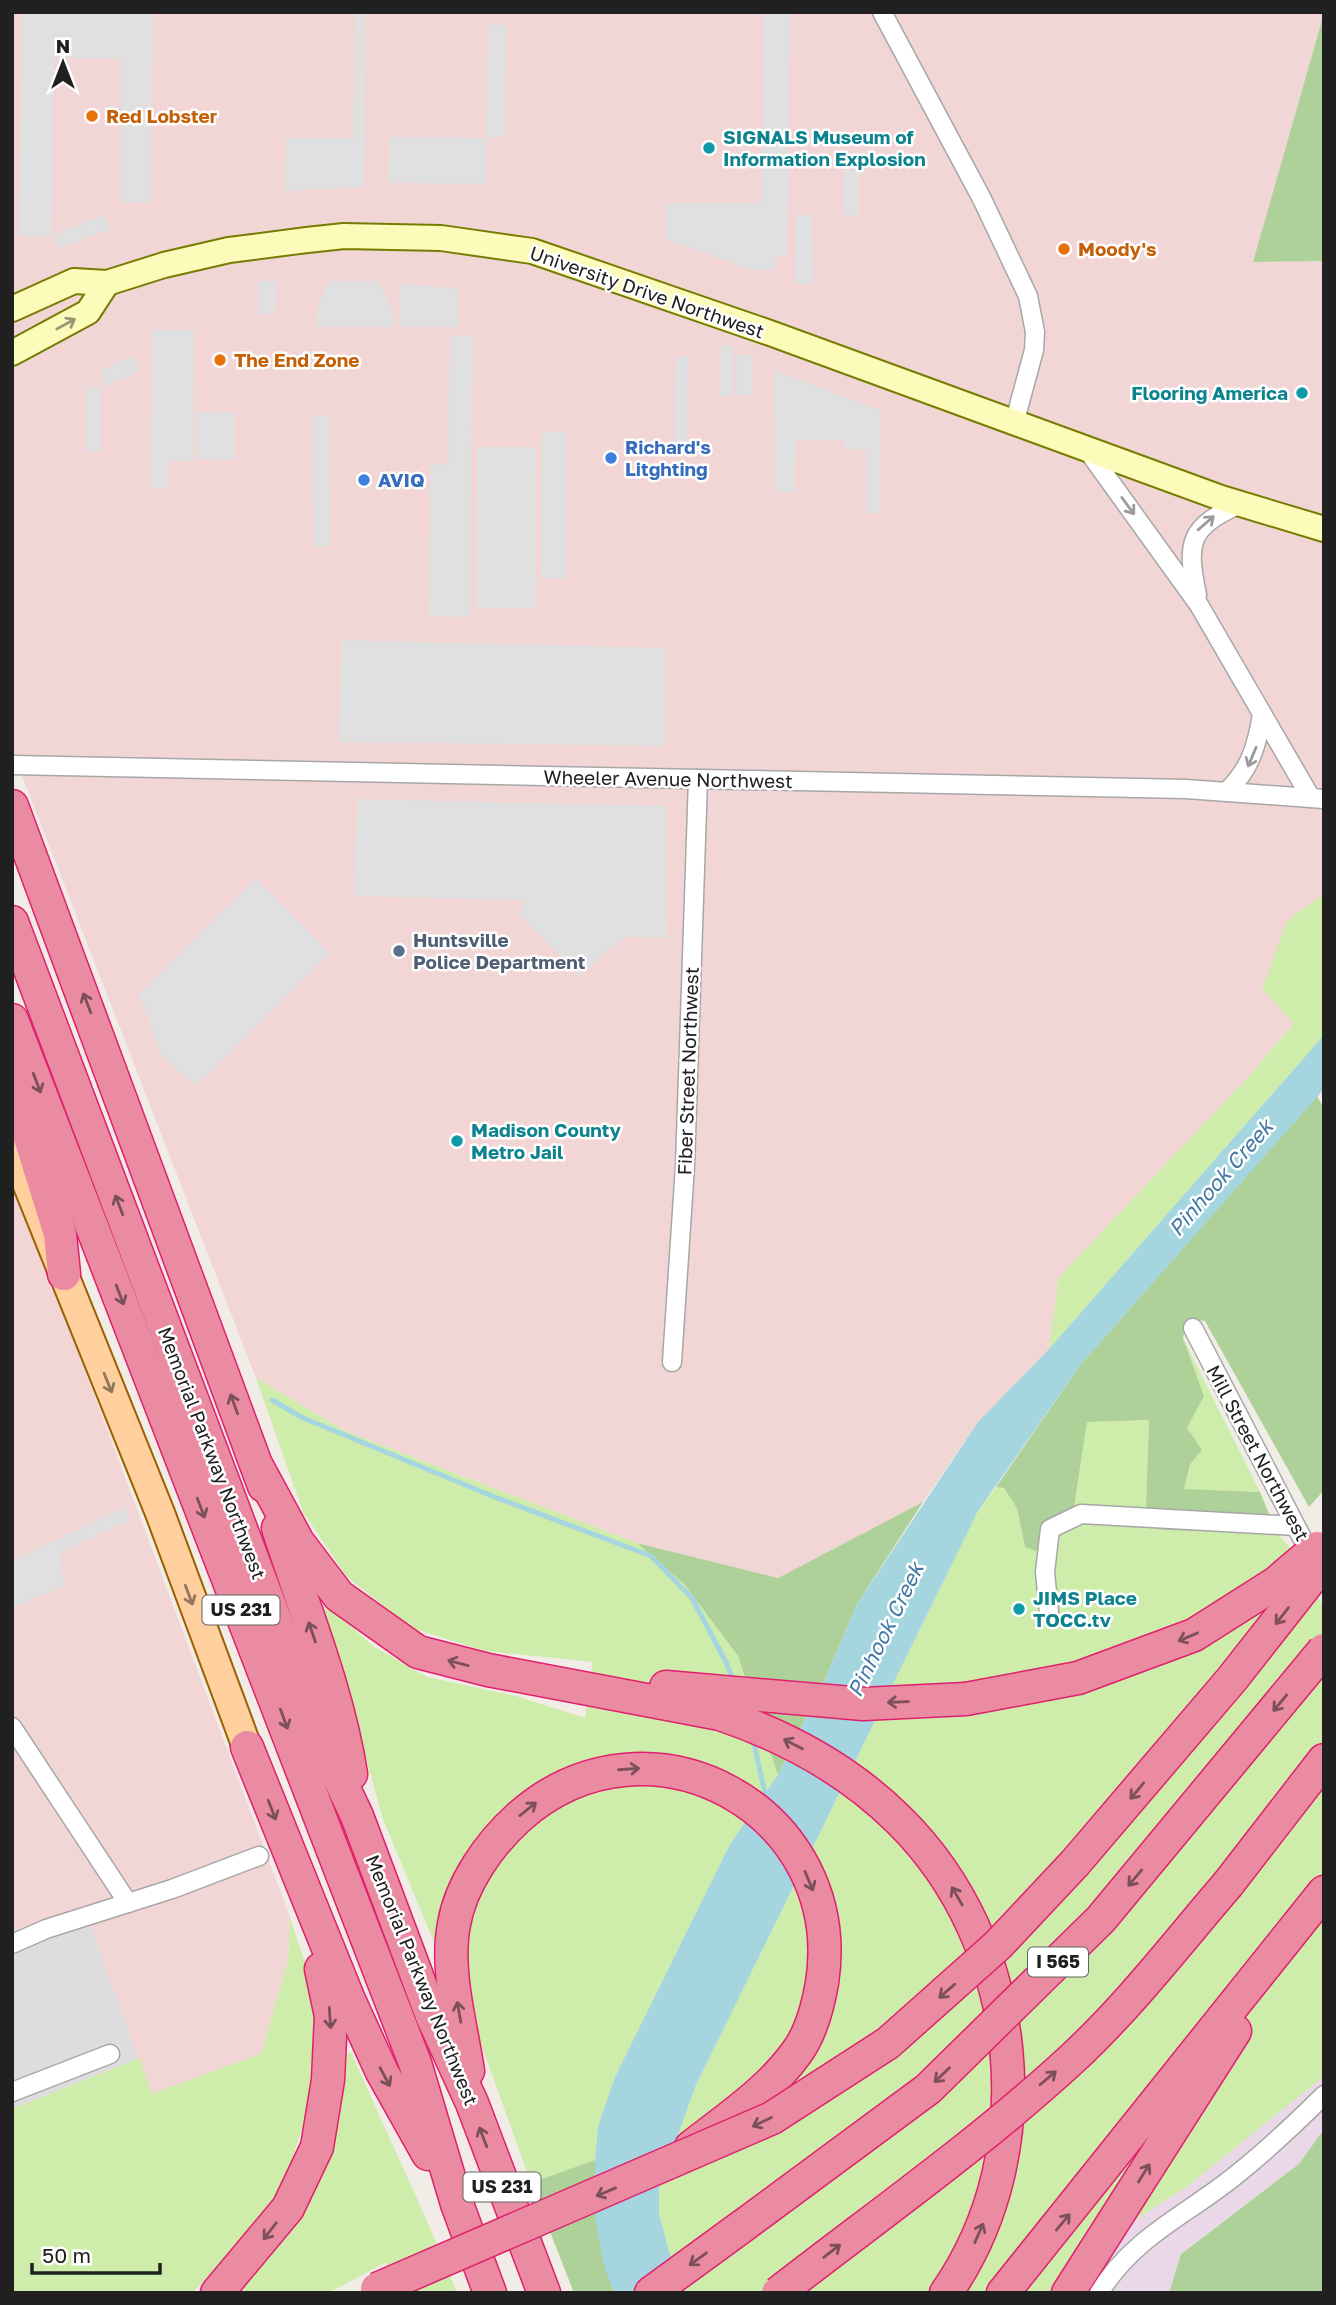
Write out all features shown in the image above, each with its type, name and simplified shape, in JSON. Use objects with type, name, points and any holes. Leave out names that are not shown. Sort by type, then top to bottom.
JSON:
[{"type":"highway","points":[[12,806],[258,1468],[346,1741],[357,1816]]},
{"type":"highway","points":[[12,922],[135,1136]]},
{"type":"highway","name":"Memorial Parkway Northwest","points":[[12,922],[292,1664],[331,1761],[357,1816],[432,2016],[472,2103],[544,2293]]},
{"type":"highway","name":"Memorial Parkway Northwest","points":[[12,1020],[415,2063],[457,2204],[490,2293]]},
{"type":"highway","points":[[12,1080],[61,1234],[64,1274]]},
{"type":"highway","points":[[258,1468],[298,1542],[339,1596],[418,1652],[525,1677],[586,1685],[863,1704],[966,1699],[1078,1678],[1194,1635],[1276,1583],[1324,1542]]},
{"type":"highway","points":[[374,2291],[772,2118],[888,2043],[998,1945],[1075,1863],[1223,1689],[1324,1562]]},
{"type":"highway","name":"I 565","points":[[651,2293],[928,2089],[1101,1919],[1324,1650]]},
{"type":"highway","points":[[586,1685],[720,1714],[804,1749],[856,1782],[902,1823],[958,1897],[980,1943],[994,1982],[1006,2043],[1008,2105],[1004,2146],[993,2196],[980,2232],[946,2293]]},
{"type":"highway","points":[[247,1747],[308,1903],[382,2072],[457,2204]]},
{"type":"highway","points":[[778,2293],[976,2139],[1073,2057],[1152,1974],[1228,1884],[1324,1760]]},
{"type":"highway","points":[[472,2103],[453,1979],[453,1926],[474,1874],[498,1839],[528,1809],[563,1786],[601,1772],[641,1768],[679,1771],[718,1785],[738,1796],[773,1825],[800,1862],[817,1904],[824,1949],[824,1972],[815,2014],[798,2052],[754,2098],[669,2165]]},
{"type":"highway","points":[[1228,1884],[1324,1795]]},
{"type":"highway","points":[[1003,2293],[1321,1896]]},
{"type":"highway","points":[[1068,2293],[1321,1896]]},
{"type":"highway","points":[[217,2293],[288,2208],[317,2147],[328,2080],[331,2016],[308,1903]]},
{"type":"main road","name":"University Drive Northwest","points":[[12,309],[74,281],[107,283],[164,265],[229,250],[344,236],[441,239],[500,246],[541,254],[606,275],[1240,505],[1324,529]]},
{"type":"main road","points":[[12,353],[88,312],[107,283]]},
{"type":"main road","points":[[12,1146],[160,1513],[247,1747]]},
{"type":"street","points":[[882,12],[982,199],[1028,296],[1035,332],[1034,350],[1014,424]]},
{"type":"street","points":[[1088,451],[1199,605],[1262,714],[1317,799]]},
{"type":"street","points":[[1199,605],[1191,554],[1195,535],[1209,519],[1240,505]]},
{"type":"street","points":[[1226,792],[1249,766],[1262,714]]},
{"type":"street","name":"Wheeler Avenue Northwest","points":[[12,765],[1226,792],[1317,799]]},
{"type":"street","name":"Fiber Street Northwest","points":[[672,1362],[685,1166],[698,779]]},
{"type":"street","name":"Mill Street Northwest","points":[[1193,1328],[1324,1578]]},
{"type":"street","points":[[1049,1613],[1045,1572],[1050,1529],[1081,1514],[1295,1526]]},
{"type":"street","points":[[12,1727],[128,1903]]},
{"type":"street","points":[[12,1944],[46,1929],[259,1856]]},
{"type":"street","points":[[12,2092],[110,2054]]},
{"type":"street","points":[[1099,2293],[1110,2275],[1150,2233],[1236,2175],[1324,2095]]},
{"type":"shaded area","points":[[12,12],[1324,12],[1253,262],[1324,261],[1324,894],[1287,921],[1294,1022],[1251,1074],[1059,1277],[1049,1349],[978,1422],[923,1502],[778,1578],[637,1543],[345,1431],[256,1378],[12,750]]},
{"type":"shaded area","points":[[22,12],[153,12],[151,202],[120,202],[121,59],[54,58],[51,237],[19,236]]},
{"type":"shaded area","points":[[355,12],[366,12],[364,187],[285,191],[286,138],[353,138]]},
{"type":"shaded area","points":[[764,12],[790,12],[787,256],[775,256],[774,270],[753,270],[666,240],[666,203],[762,203]]},
{"type":"shaded area","points":[[488,25],[506,25],[505,137],[486,137]]},
{"type":"shaded area","points":[[389,137],[486,138],[486,184],[388,183]]},
{"type":"shaded area","points":[[844,170],[859,170],[859,216],[844,215]]},
{"type":"shaded area","points":[[105,215],[110,229],[59,248],[53,234]]},
{"type":"shaded area","points":[[795,215],[812,215],[813,284],[795,284]]},
{"type":"shaded area","points":[[258,281],[276,281],[275,314],[258,314]]},
{"type":"shaded area","points":[[328,281],[378,281],[394,312],[394,327],[317,327],[317,311]]},
{"type":"shaded area","points":[[400,283],[458,289],[458,327],[399,327]]},
{"type":"shaded area","points":[[152,330],[194,330],[193,461],[168,461],[168,489],[151,489]]},
{"type":"shaded area","points":[[450,336],[473,336],[470,617],[429,616],[430,465],[448,464]]},
{"type":"shaded area","points":[[720,346],[733,346],[733,396],[720,396]]},
{"type":"shaded area","points":[[752,354],[753,395],[737,395],[736,355]]},
{"type":"shaded area","points":[[133,356],[140,370],[105,386],[99,371]]},
{"type":"shaded area","points":[[676,357],[688,357],[687,447],[675,447]]},
{"type":"shaded area","points":[[774,370],[881,411],[880,513],[866,513],[866,450],[845,449],[844,440],[796,440],[795,493],[775,492]]},
{"type":"shaded area","points":[[86,387],[101,387],[100,451],[85,451]]},
{"type":"shaded area","points":[[197,412],[235,412],[235,460],[197,459]]},
{"type":"shaded area","points":[[329,415],[330,546],[314,547],[313,416]]},
{"type":"shaded area","points":[[542,432],[566,432],[566,578],[541,578]]},
{"type":"shaded area","points":[[477,447],[536,447],[536,608],[477,608]]},
{"type":"shaded area","points":[[341,640],[665,648],[665,746],[339,742]]},
{"type":"shaded area","points":[[357,799],[666,806],[667,938],[624,937],[580,976],[519,914],[526,900],[354,896]]},
{"type":"shaded area","points":[[256,879],[329,953],[197,1085],[162,1057],[139,994]]},
{"type":"shaded area","points":[[12,1176],[290,1917],[288,1961],[261,2054],[151,2095],[91,1926],[12,1951]]},
{"type":"shaded area","points":[[125,1507],[129,1520],[60,1553],[64,1586],[12,1608],[12,1561]]},
{"type":"shaded area","points":[[91,1926],[140,2058],[12,2109],[12,1951]]},
{"type":"shaded area","points":[[1324,2076],[1324,2129],[1299,2164],[1181,2253],[1169,2293],[1054,2293],[1077,2257],[1188,2186]]},
{"type":"green space","points":[[1324,13],[1324,261],[1253,262]]},
{"type":"green space","points":[[1324,894],[1324,1035],[1049,1349],[1059,1277],[1251,1074],[1294,1023],[1262,989],[1287,921]]},
{"type":"green space","points":[[1317,1096],[1324,1109],[1324,1490],[1309,1507],[1205,1321],[1188,1319],[1183,1338],[1204,1396],[1187,1428],[1202,1450],[1190,1464],[1184,1489],[1260,1492],[1277,1533],[1162,1530],[1146,1509],[1149,1420],[1087,1422],[1071,1526],[1039,1552],[1025,1547],[1017,1508],[1004,1488],[996,1487],[1081,1364]]},
{"type":"green space","points":[[1183,1338],[1260,1492],[1184,1489],[1190,1464],[1187,1428],[1204,1396]]},
{"type":"green space","points":[[256,1378],[345,1431],[637,1543],[684,1584],[738,1656],[778,1775],[730,1844],[615,2077],[598,2126],[595,2160],[531,2183],[475,2027],[464,1969],[465,1929],[479,1889],[559,1773],[528,1791],[501,1816],[436,1947],[383,1819],[322,1601],[373,1646],[427,1677],[516,1696],[585,1718],[593,1662],[485,1651],[412,1628],[347,1577],[303,1512]]},
{"type":"green space","points":[[1149,1420],[1146,1509],[1162,1530],[1277,1533],[1292,1550],[1324,1607],[1324,2076],[1188,2186],[1077,2257],[1054,2293],[680,2293],[659,2213],[659,2188],[696,2085],[978,1511],[996,1487],[1004,1488],[1017,1508],[1025,1547],[1050,1541],[1071,1525],[1087,1422]]},
{"type":"green space","points":[[923,1502],[857,1604],[826,1677],[778,1775],[738,1656],[684,1584],[637,1543],[778,1578]]},
{"type":"green space","points":[[290,1917],[308,1972],[315,2004],[315,2056],[301,2133],[282,2183],[264,2217],[192,2293],[12,2293],[12,2109],[140,2058],[151,2094],[261,2054],[288,1961]]},
{"type":"green space","points":[[351,2052],[457,2293],[400,2293],[385,2263],[328,2293],[231,2293],[262,2260],[341,2058]]},
{"type":"green space","points":[[1324,2129],[1324,2293],[1169,2293],[1181,2254],[1299,2164]]},
{"type":"green space","points":[[595,2160],[598,2228],[614,2293],[574,2293],[531,2183]]},
{"type":"water","name":"Pinhook Creek","points":[[1324,1035],[1324,1089],[1081,1364],[978,1511],[696,2085],[659,2188],[659,2213],[680,2293],[614,2293],[605,2269],[595,2218],[595,2160],[598,2126],[615,2077],[730,1844],[778,1775],[826,1677],[857,1604],[978,1422],[1049,1349]]},
{"type":"waterway","points":[[272,1400],[301,1417],[492,1496],[651,1556],[692,1598],[727,1664],[734,1683]]},
{"type":"waterway","points":[[753,1739],[765,1793]]},
{"type":"place","name":"Red Lobster","points":[[92,116]]},
{"type":"place","name":"SIGNALS Museum of Information Explosion","points":[[709,148]]},
{"type":"place","name":"Moody's","points":[[1064,249]]},
{"type":"place","name":"The End Zone","points":[[220,360]]},
{"type":"place","name":"Flooring America","points":[[1302,393]]},
{"type":"place","name":"Richard's Litghting","points":[[611,458]]},
{"type":"place","name":"AVIQ","points":[[364,480]]},
{"type":"place","name":"Huntsville Police Department","points":[[399,951]]},
{"type":"place","name":"Madison County Metro Jail","points":[[457,1141]]},
{"type":"place","name":"JIMS Place TOCC.tv","points":[[1019,1609]]}]
